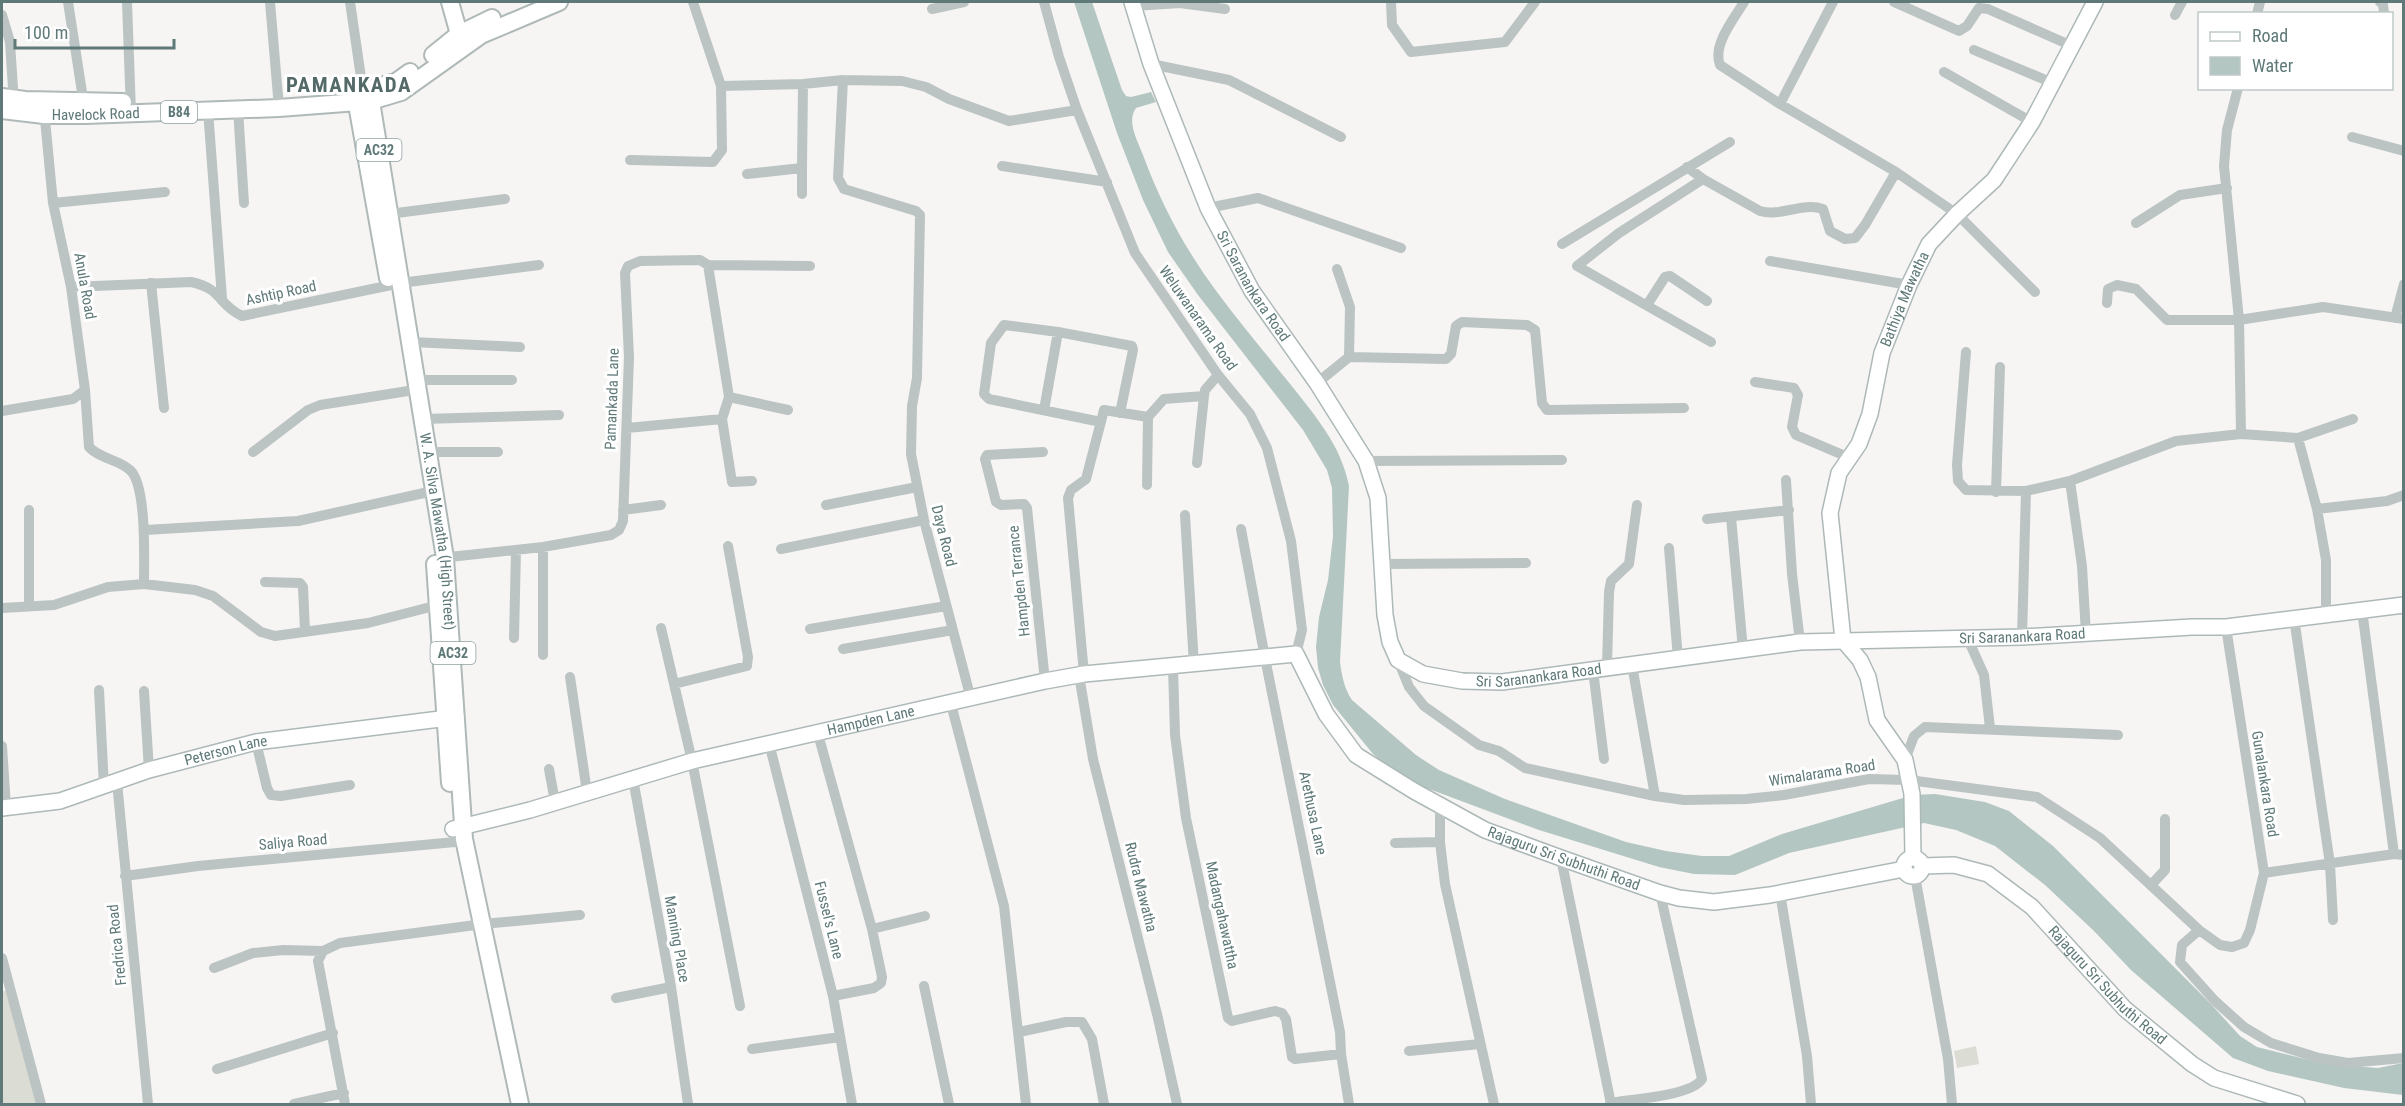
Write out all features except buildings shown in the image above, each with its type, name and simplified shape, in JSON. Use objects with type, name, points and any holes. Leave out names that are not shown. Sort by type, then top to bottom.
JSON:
[{"type":"main road","points":[[450,2],[462,39]]},
{"type":"main road","name":"Havelock Road","points":[[8,104],[44,108],[131,107],[279,102],[363,95],[396,82],[462,39],[530,2]]},
{"type":"main road","name":"Havelock Road","points":[[462,39],[481,35],[560,2]]},
{"type":"main road","name":"W. A. Silva Mawatha (High Street)","points":[[363,95],[389,214],[395,284],[411,342],[424,494],[440,558]]},
{"type":"main road","name":"W. A. Silva Mawatha (High Street)","points":[[363,95],[413,385],[423,419],[429,452],[444,603],[459,834],[520,1104]]},
{"type":"main road","name":"Havelock Road","points":[[131,107],[238,109],[279,102]]},
{"type":"main road","name":"W. A. Silva Mawatha (High Street)","points":[[478,925],[509,1104]]},
{"type":"street","points":[[68,2],[84,108]]},
{"type":"street","points":[[128,2],[131,107]]},
{"type":"street","points":[[270,2],[279,102]]},
{"type":"street","points":[[350,2],[363,95]]},
{"type":"street","points":[[630,160],[713,162],[722,150],[721,86],[693,2]]},
{"type":"street","points":[[932,9],[964,2]]},
{"type":"street","name":"Weluwanarama Road","points":[[1044,2],[1077,110],[1135,253],[1218,375],[1250,414],[1267,448],[1291,541],[1302,630],[1296,654]]},
{"type":"street","points":[[1391,2],[1392,26],[1411,52],[1505,42],[1535,2]]},
{"type":"street","points":[[1744,2],[1719,47],[1717,57],[1720,65],[1780,104],[1896,172],[1957,214],[2035,292]]},
{"type":"street","points":[[1780,104],[1833,2]]},
{"type":"street","points":[[1894,2],[1959,31],[1967,26],[1979,8],[1988,9],[2072,46]]},
{"type":"street","name":"Bathiya Mawatha","points":[[1843,640],[1830,513],[1839,473],[1859,444],[1870,414],[1882,354],[1909,285],[1929,244],[1994,180],[2032,122],[2095,2]]},
{"type":"street","points":[[2175,15],[2182,2]]},
{"type":"street","points":[[1133,4],[1180,3],[1225,9]]},
{"type":"street","name":"Sri Saranankara Road","points":[[1133,4],[1151,64],[1208,208],[1252,291],[1317,383],[1366,461],[1378,498],[1385,615],[1390,642],[1398,660],[1423,674],[1462,681],[1502,682],[1800,642],[2022,637],[2226,627],[2403,605]]},
{"type":"street","points":[[2,15],[10,42],[8,104]]},
{"type":"street","points":[[1974,50],[2053,83]]},
{"type":"street","points":[[1151,64],[1229,80],[1341,137]]},
{"type":"street","points":[[1944,72],[2032,122]]},
{"type":"street","points":[[721,86],[803,84],[843,80],[910,83],[926,87],[949,99],[1009,121],[1077,110]]},
{"type":"street","name":"Daya Road","points":[[843,80],[838,178],[844,189],[916,211],[920,215],[917,378],[912,406],[911,454],[924,520],[971,699]]},
{"type":"street","points":[[802,194],[803,84]]},
{"type":"street","points":[[2237,90],[2227,129],[2224,166],[2239,320],[2241,434]]},
{"type":"street","name":"Anula Road","points":[[44,108],[53,203],[71,287],[85,390],[89,447],[94,453],[130,470],[137,480],[145,530]]},
{"type":"street","points":[[238,109],[244,203]]},
{"type":"street","points":[[208,110],[222,298]]},
{"type":"street","points":[[2352,137],[2403,151]]},
{"type":"street","points":[[1562,244],[1730,142]]},
{"type":"street","points":[[1002,166],[1107,182]]},
{"type":"street","points":[[1687,167],[1737,200],[1770,214],[1800,208],[1823,209],[1830,231],[1845,239],[1852,239],[1865,225],[1896,172]]},
{"type":"street","points":[[747,174],[802,168]]},
{"type":"street","points":[[1703,179],[1619,233],[1577,266],[1711,342]]},
{"type":"street","points":[[2136,223],[2180,195],[2227,188]]},
{"type":"street","points":[[53,203],[165,192]]},
{"type":"street","points":[[1208,208],[1258,198],[1401,248]]},
{"type":"street","points":[[389,214],[505,199]]},
{"type":"street","name":"Pamankada Lane","points":[[440,558],[543,548],[611,536],[619,530],[623,521],[627,428],[629,357],[625,273],[628,266],[640,261],[700,260],[708,265],[810,266]]},
{"type":"street","points":[[1770,261],[1909,285]]},
{"type":"street","points":[[395,284],[539,265]]},
{"type":"street","points":[[708,265],[729,398],[722,419],[732,482],[752,481]]},
{"type":"street","points":[[1337,269],[1350,307],[1349,357]]},
{"type":"street","points":[[1647,305],[1665,277],[1670,276],[1707,301]]},
{"type":"street","name":"Ashtip Road","points":[[71,287],[191,282],[207,285],[222,298],[229,309],[242,316],[395,284]]},
{"type":"street","points":[[152,283],[164,408]]},
{"type":"street","points":[[2107,303],[2108,289],[2117,285],[2136,289],[2167,320],[2239,320],[2323,307],[2399,318],[2403,284]]},
{"type":"street","points":[[1317,383],[1349,357],[1446,359],[1451,354],[1456,326],[1462,322],[1527,325],[1535,330],[1542,403],[1547,410],[1684,408]]},
{"type":"street","points":[[1120,413],[1132,346],[1058,332],[1004,326],[991,344],[984,394],[989,399],[1101,422],[1104,410],[1120,413],[1148,417]]},
{"type":"street","points":[[1044,410],[1058,332]]},
{"type":"street","points":[[411,342],[520,347]]},
{"type":"street","points":[[1966,352],[1957,465],[1958,481],[1966,490],[2026,491],[2070,482],[2175,441],[2241,434],[2298,438],[2354,419]]},
{"type":"street","points":[[1996,492],[2000,368]]},
{"type":"street","points":[[1197,463],[1205,390],[1218,375]]},
{"type":"street","points":[[252,452],[308,410],[320,405],[413,385],[512,380]]},
{"type":"street","points":[[1755,382],[1794,388],[1798,395],[1792,427],[1796,435],[1850,458]]},
{"type":"street","points":[[2,411],[73,399],[85,390]]},
{"type":"street","points":[[1147,484],[1148,417],[1164,399],[1204,396]]},
{"type":"street","points":[[729,398],[788,410]]},
{"type":"street","points":[[423,419],[559,415]]},
{"type":"street","points":[[627,428],[722,419]]},
{"type":"street","name":"Rudra Mawatha","points":[[1101,422],[1086,478],[1071,490],[1068,498],[1082,675],[1093,759],[1157,1014],[1177,1104]]},
{"type":"street","points":[[2298,438],[2318,508],[2326,560],[2326,613]]},
{"type":"street","points":[[429,452],[498,452]]},
{"type":"street","name":"Hampden Terrance","points":[[1043,452],[987,455],[985,459],[996,502],[1001,505],[1024,504],[1027,508],[1045,681]]},
{"type":"street","points":[[1366,461],[1562,460]]},
{"type":"street","points":[[1786,480],[1792,574],[1800,642]]},
{"type":"street","points":[[2070,482],[2082,566],[2086,634]]},
{"type":"street","points":[[826,505],[916,487]]},
{"type":"street","points":[[2022,637],[2026,491]]},
{"type":"street","points":[[144,584],[145,530],[298,521],[424,494]]},
{"type":"street","points":[[2318,508],[2387,501],[2403,495]]},
{"type":"street","points":[[1604,759],[1600,668],[1609,592],[1611,581],[1629,564],[1637,505]]},
{"type":"street","points":[[623,510],[662,506]]},
{"type":"street","points":[[28,510],[28,606]]},
{"type":"street","points":[[1707,519],[1789,510]]},
{"type":"street","points":[[1185,515],[1194,665]]},
{"type":"street","points":[[1731,517],[1743,650]]},
{"type":"street","points":[[781,549],[924,520]]},
{"type":"street","name":"Arethusa Lane","points":[[1241,529],[1340,1032],[1349,1104]]},
{"type":"street","points":[[674,684],[747,666],[748,657],[728,546]]},
{"type":"street","points":[[543,548],[543,655]]},
{"type":"street","points":[[1669,548],[1677,659]]},
{"type":"street","points":[[514,638],[516,550]]},
{"type":"street","points":[[1383,564],[1526,563]]},
{"type":"street","points":[[265,582],[300,583],[303,587],[305,631]]},
{"type":"street","points":[[2,608],[54,605],[108,587],[144,584],[195,590],[213,596],[261,632],[275,636],[368,623],[444,603]]},
{"type":"street","points":[[810,629],[946,606]]},
{"type":"street","points":[[2264,873],[2399,854],[2362,610]]},
{"type":"street","points":[[2294,618],[2330,864],[2333,920]]},
{"type":"street","name":"Gunalankara Road","points":[[2226,627],[2264,873],[2250,930],[2244,943]]},
{"type":"street","points":[[661,628],[692,761],[740,1006]]},
{"type":"street","points":[[843,648],[953,630]]},
{"type":"street","points":[[1967,637],[1984,675],[1990,728]]},
{"type":"street","points":[[1843,640],[1860,660],[1868,677],[1877,720],[1905,760],[1911,787],[1914,867],[1948,1059],[1952,1104]]},
{"type":"street","name":"Hampden Lane","points":[[459,834],[555,802],[692,761],[1045,681],[1082,675],[1296,654]]},
{"type":"street","name":"Rajaguru Sri Subhuthi Road","points":[[1296,654],[1326,714],[1356,754],[1485,830],[1660,892],[1679,898],[1714,902],[1780,893],[1914,867],[1954,865],[1988,874],[2032,907],[2125,1010],[2192,1064],[2214,1078],[2297,1104]]},
{"type":"street","name":"Wimalarama Road","points":[[1398,660],[1409,687],[1424,706],[1479,745],[1499,752],[1525,768],[1655,796],[1684,800],[1746,799],[1784,795],[1869,778],[1911,787],[2037,797],[2100,838],[2199,930],[2220,945],[2232,947],[2244,943]]},
{"type":"street","points":[[1632,665],[1655,796]]},
{"type":"street","name":"Madangahawattha","points":[[1173,667],[1175,735],[1186,818],[1228,1018],[1232,1021],[1275,1011],[1282,1013],[1286,1019],[1292,1057],[1295,1059],[1341,1054]]},
{"type":"street","points":[[570,677],[587,792]]},
{"type":"street","name":"Fredrica Road","points":[[99,690],[110,785],[125,876],[148,1104]]},
{"type":"street","points":[[144,691],[149,770]]},
{"type":"street","points":[[951,704],[1004,906],[1026,1104]]},
{"type":"street","name":"Peterson Lane","points":[[4,808],[60,801],[149,770],[256,742],[315,733],[404,725],[451,717]]},
{"type":"street","points":[[1905,760],[1914,736],[1925,727],[2118,735]]},
{"type":"street","points":[[818,734],[872,929],[882,977],[881,983],[874,988],[833,996]]},
{"type":"street","points":[[256,742],[267,788],[271,795],[281,796],[350,785]]},
{"type":"street","name":"Fussel's Lane","points":[[769,744],[833,996],[852,1104]]},
{"type":"street","points":[[2,746],[4,808]]},
{"type":"street","points":[[549,769],[555,802]]},
{"type":"street","name":"Manning Place","points":[[633,779],[671,987],[688,1104]]},
{"type":"street","points":[[1440,805],[1440,842],[1445,884],[1494,1104]]},
{"type":"street","points":[[2151,885],[2164,870],[2165,819]]},
{"type":"street","name":"Saliya Road","points":[[125,876],[459,834]]},
{"type":"street","points":[[1395,843],[1440,842]]},
{"type":"street","points":[[1561,858],[1610,1104],[1683,1091],[1699,1084],[1702,1079],[1660,892]]},
{"type":"street","points":[[1780,893],[1791,972],[1807,1056],[1811,1104]]},
{"type":"street","points":[[214,968],[253,953],[283,950],[323,951],[340,943],[478,925],[580,915]]},
{"type":"street","points":[[872,929],[925,916]]},
{"type":"street","points":[[2199,930],[2182,945],[2180,962],[2215,1001],[2244,1027],[2262,1039],[2281,1048],[2348,1064],[2403,1058]]},
{"type":"street","points":[[294,1104],[344,1099],[318,961],[323,951]]},
{"type":"street","points":[[2,958],[41,1104]]},
{"type":"street","points":[[924,986],[949,1104]]},
{"type":"street","points":[[616,998],[671,987]]},
{"type":"street","points":[[1019,1032],[1066,1022],[1082,1022],[1092,1039],[1104,1104]]},
{"type":"street","points":[[217,1069],[333,1033]]},
{"type":"street","points":[[752,1049],[840,1037]]},
{"type":"street","points":[[1409,1051],[1480,1044]]},
{"type":"shaded area","points":[[7,990],[41,1104],[2,1104],[2,992]]},
{"type":"shaded area","points":[[1976,1046],[1979,1064],[1957,1068],[1954,1051]]},
{"type":"water","points":[[1074,2],[1092,2],[1126,96],[1151,92],[1156,102],[1136,108],[1133,113],[1133,125],[1158,191],[1184,243],[1226,304],[1318,420],[1340,457],[1349,486],[1340,662],[1344,682],[1352,700],[1416,755],[1439,770],[1505,799],[1626,842],[1702,856],[1729,856],[1782,834],[1913,795],[1935,794],[1985,802],[2009,811],[2053,846],[2240,1036],[2257,1047],[2326,1064],[2378,1068],[2403,1063],[2403,1095],[2344,1088],[2268,1071],[2233,1058],[2131,970],[2045,885],[1995,846],[1956,830],[1924,823],[1789,853],[1735,875],[1694,874],[1659,867],[1539,830],[1421,786],[1388,767],[1373,754],[1333,705],[1318,668],[1316,647],[1319,617],[1328,580],[1333,536],[1332,488],[1327,470],[1303,430],[1198,295],[1168,252],[1143,200],[1117,133]]},
{"type":"district","name":"PAMANKADA","points":[[349,85]]}]
